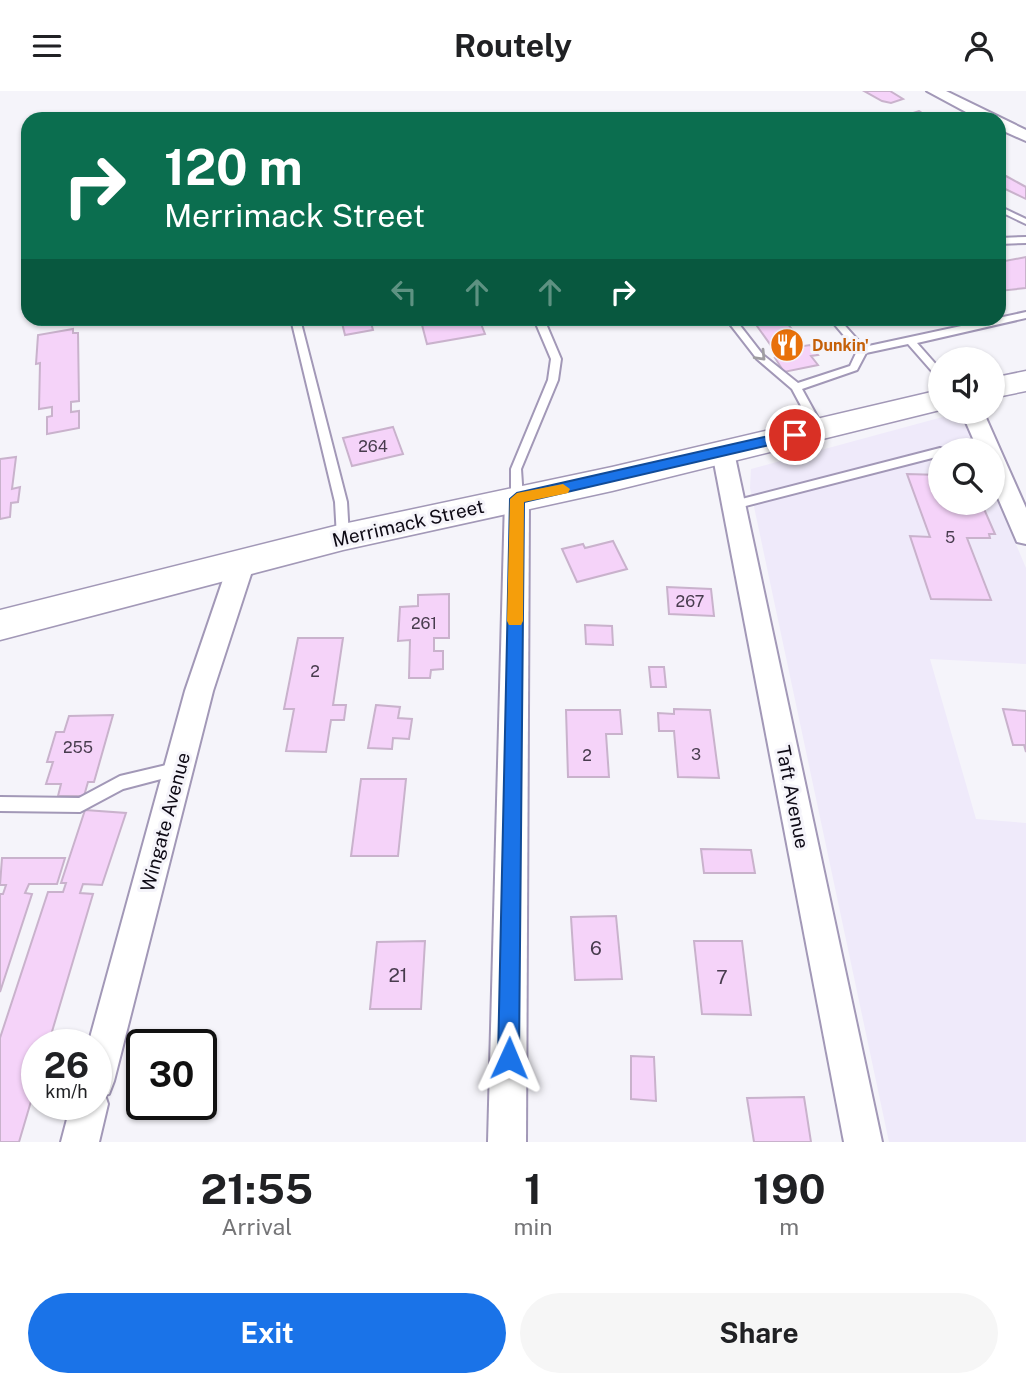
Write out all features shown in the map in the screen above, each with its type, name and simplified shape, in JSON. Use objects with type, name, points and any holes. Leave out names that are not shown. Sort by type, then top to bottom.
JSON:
[{"type":"main road","points":[[1005,385],[1026,381]]},
{"type":"main road","name":"Merrimack Street","points":[[0,625],[343,537],[928,403]]},
{"type":"street","points":[[934,91],[977,112]]},
{"type":"street","points":[[951,99],[969,94]]},
{"type":"street","points":[[1006,126],[1026,136]]},
{"type":"street","name":"Taft Avenue","points":[[723,452],[863,1142]]},
{"type":"street","points":[[1005,486],[1026,535]]},
{"type":"street","points":[[507,1142],[517,499]]},
{"type":"street","name":"Wingate Avenue","points":[[110,1029],[199,691],[241,565]]},
{"type":"street","points":[[80,1142],[86,1120]]},
{"type":"lane","points":[[1006,212],[1026,222]]},
{"type":"lane","points":[[1006,241],[1026,240]]},
{"type":"lane","points":[[1006,320],[1026,316]]},
{"type":"lane","points":[[297,326],[341,502],[343,537]]},
{"type":"lane","points":[[517,499],[516,469],[553,380],[556,359],[542,326]]},
{"type":"lane","points":[[736,326],[760,357],[796,387],[819,429]]},
{"type":"lane","points":[[840,326],[862,351]]},
{"type":"lane","points":[[862,351],[980,326]]},
{"type":"lane","points":[[910,341],[928,361]]},
{"type":"lane","points":[[796,387],[854,368],[862,351]]},
{"type":"lane","points":[[734,505],[928,455]]},
{"type":"lane","points":[[0,804],[80,805],[120,783],[179,768]]},
{"type":"shaded area","points":[[928,421],[928,424],[967,424],[972,438],[928,438],[928,515],[1004,515],[1026,568],[1026,664],[930,659],[976,819],[1026,823],[1026,1142],[889,1142],[750,488],[751,469]]},
{"type":"building","points":[[864,91],[890,91],[903,99],[891,103]]},
{"type":"building","points":[[1006,176],[1026,187],[1026,199],[1006,189]]},
{"type":"building","points":[[1026,257],[1026,288],[1006,290],[1006,261]]},
{"type":"building","points":[[343,326],[372,326],[373,330],[345,335]]},
{"type":"building","points":[[422,326],[482,326],[485,334],[427,344]]},
{"type":"building","name":"Dunkin'","points":[[757,326],[789,326],[804,346],[810,345],[818,355],[811,356],[818,365],[784,372],[775,358],[779,357]]},
{"type":"building","points":[[73,329],[73,333],[78,333],[79,401],[71,402],[71,412],[79,411],[79,428],[47,434],[47,417],[52,416],[52,407],[39,409],[40,363],[36,364],[38,335]]},
{"type":"building","points":[[393,427],[403,454],[352,466],[343,438]]},
{"type":"building","points":[[16,457],[12,489],[20,487],[18,502],[11,503],[10,517],[0,519],[0,459]]},
{"type":"building","points":[[907,474],[928,475],[928,515],[987,515],[995,534],[989,534],[990,538],[967,538],[991,600],[931,599],[910,536],[930,537]]},
{"type":"building","points":[[613,541],[627,569],[577,582],[562,549],[583,544],[585,548]]},
{"type":"building","points":[[667,587],[711,589],[714,616],[669,614]]},
{"type":"building","points":[[449,594],[449,638],[434,638],[434,651],[443,651],[443,669],[431,670],[430,678],[409,678],[410,640],[398,641],[400,607],[418,606],[418,595]]},
{"type":"building","points":[[585,625],[612,626],[613,645],[586,644]]},
{"type":"building","points":[[298,638],[343,638],[333,705],[346,705],[344,720],[331,720],[326,752],[286,751],[294,709],[284,709]]},
{"type":"building","points":[[649,667],[664,667],[666,687],[651,687]]},
{"type":"building","points":[[376,705],[400,707],[398,718],[412,719],[409,739],[393,738],[392,749],[368,748]]},
{"type":"building","points":[[674,709],[710,710],[719,778],[678,777],[674,731],[659,731],[658,713],[674,714]]},
{"type":"building","points":[[1003,709],[1026,711],[1026,752],[1024,745],[1013,745]]},
{"type":"building","points":[[566,710],[620,710],[622,734],[606,734],[609,777],[568,777]]},
{"type":"building","points":[[113,715],[94,782],[88,782],[84,796],[58,796],[61,784],[46,784],[53,762],[47,762],[56,732],[64,732],[69,716]]},
{"type":"building","points":[[361,779],[406,779],[398,856],[351,856]]},
{"type":"building","points":[[85,810],[126,813],[102,885],[83,884],[80,893],[93,894],[53,1029],[21,1029],[21,1120],[25,1120],[19,1142],[0,1142],[0,1038],[48,892],[63,892],[66,883],[61,883]]},
{"type":"building","points":[[701,849],[751,850],[755,873],[704,873]]},
{"type":"building","points":[[2,858],[65,858],[57,884],[29,884],[25,893],[32,894],[0,992],[0,894],[3,894],[6,885],[0,885]]},
{"type":"building","points":[[616,916],[622,979],[575,980],[571,917]]},
{"type":"building","points":[[425,941],[421,1009],[370,1009],[377,942]]},
{"type":"building","points":[[694,941],[742,941],[751,1015],[702,1014]]},
{"type":"building","points":[[631,1056],[654,1057],[656,1101],[631,1099]]},
{"type":"building","points":[[804,1097],[811,1142],[754,1142],[747,1098]]},
{"type":"slow traffic","points":[[515,621],[517,499],[563,489]]},
{"type":"place","name":"Dunkin'","points":[[787,345]]},
{"type":"route","points":[[509,1058],[517,499],[795,435]]}]
